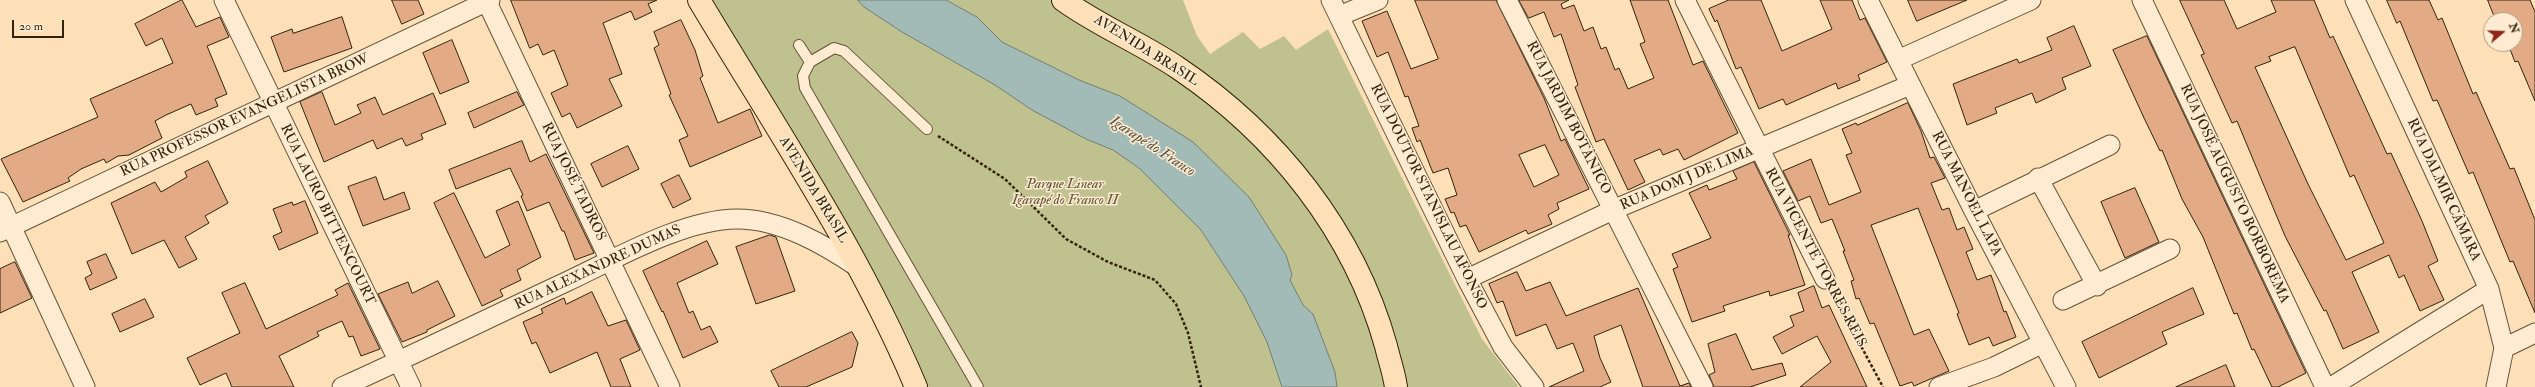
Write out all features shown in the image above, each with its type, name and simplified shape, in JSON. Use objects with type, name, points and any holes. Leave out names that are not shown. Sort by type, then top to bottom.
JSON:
[{"type":"highway","name":"AVENIDA BRASIL","points":[[699,0],[860,269],[889,325],[916,387]]},
{"type":"highway","name":"AVENIDA BRASIL","points":[[1063,0],[1178,68],[1238,113],[1280,155],[1326,213],[1359,272],[1380,326],[1396,387]]},
{"type":"street","name":"RUA LAURO BITTENCOURT","points":[[224,0],[272,103],[411,387]]},
{"type":"street","points":[[1335,8],[1378,0]]},
{"type":"street","name":"RUA JARDIM BOTÂNICO","points":[[1507,0],[1615,209],[1703,387]]},
{"type":"street","name":"RUA VICENTE TORRES REIS","points":[[1685,0],[1825,279]]},
{"type":"street","name":"RUA MANOEL LAPA","points":[[1868,0],[1974,211],[2066,387]]},
{"type":"street","points":[[1898,60],[2031,0]]},
{"type":"street","name":"RUA JOSÉ AUGUSTO BORBOREMA","points":[[2142,0],[2325,387]]},
{"type":"street","name":"RUA DALMIR CÂMARA","points":[[2355,0],[2489,289],[2504,348],[2496,387]]},
{"type":"street","name":"RUA PROFESSOR EVANGELISTA BROW","points":[[6,229],[487,1]]},
{"type":"street","name":"RUA JOSÉ TADROS","points":[[487,1],[670,387]]},
{"type":"street","name":"RUA DOUTOR STANISLAU AFONSO","points":[[1335,8],[1467,279],[1504,347],[1534,387]]},
{"type":"street","name":"RUA DOM J DE LIMA","points":[[1467,279],[1615,209],[1910,85]]},
{"type":"street","points":[[1974,211],[2038,178],[2110,145]]},
{"type":"street","points":[[2038,178],[2097,286]]},
{"type":"street","points":[[0,202],[6,229],[85,387]]},
{"type":"street","name":"RUA ALEXANDRE DUMAS","points":[[342,387],[611,261],[689,227],[712,221],[739,219],[780,227],[829,248],[860,269]]},
{"type":"street","points":[[2063,300],[2097,286],[2170,249]]},
{"type":"street","points":[[2331,387],[2489,289]]},
{"type":"street","points":[[2504,348],[2535,333]]},
{"type":"street","points":[[1939,387],[1994,368],[2043,342]]},
{"type":"lane","points":[[799,45],[810,62]]},
{"type":"lane","points":[[928,129],[844,51],[834,48],[810,62],[803,76],[805,88],[978,387]]},
{"type":"path","points":[[928,129],[1005,179],[1066,239],[1108,262],[1155,280],[1176,304],[1188,333],[1201,387]]},
{"type":"path","name":"RUA VICENTE TORRES REIS","points":[[1825,279],[1883,387]]},
{"type":"green space","name":"Parque Linear Igarapé do Franco II","points":[[713,0],[1183,0],[1197,36],[1210,54],[1243,32],[1260,49],[1284,36],[1296,50],[1328,29],[1482,339],[1519,387],[929,387],[910,343],[867,259],[768,97]]},
{"type":"water","name":"Igarapé do Franco","points":[[858,0],[946,0],[977,17],[1002,42],[1079,80],[1120,96],[1193,142],[1249,197],[1286,255],[1292,275],[1290,280],[1303,305],[1313,314],[1335,372],[1337,387],[1282,387],[1267,342],[1244,296],[1201,230],[1139,168],[1113,150],[1086,139],[1032,110],[995,85],[902,32],[864,7]]},
{"type":"building","points":[[182,0],[196,27],[220,17],[229,37],[207,46],[227,94],[215,99],[218,106],[196,115],[191,104],[166,115],[155,121],[162,138],[129,155],[118,156],[106,163],[104,159],[81,169],[68,178],[70,181],[23,202],[1,159],[98,117],[90,99],[173,63],[162,38],[146,46],[135,24]]},
{"type":"building","points":[[392,0],[418,0],[424,14],[402,24]]},
{"type":"building","points":[[511,0],[657,0],[648,4],[652,12],[635,20],[631,11],[603,23],[622,74],[609,79],[622,106],[577,128],[570,113],[562,117],[551,93],[568,85],[554,50],[543,55],[538,44],[530,48]]},
{"type":"building","points":[[1415,0],[1496,0],[1544,98],[1561,141],[1565,139],[1589,189],[1557,203],[1559,209],[1548,215],[1552,224],[1528,234],[1526,230],[1479,252],[1466,225],[1460,227],[1454,212],[1451,213],[1445,199],[1457,195],[1448,168],[1433,173],[1420,140],[1417,142],[1412,128],[1419,126],[1408,96],[1405,97],[1388,52],[1377,57],[1362,21],[1387,11],[1411,69],[1438,59]],"holes":[[[1545,145],[1559,175],[1534,187],[1519,155]]]},
{"type":"building","points":[[1519,0],[1569,0],[1561,4],[1563,9],[1574,5],[1584,31],[1593,27],[1601,49],[1606,47],[1615,70],[1619,68],[1628,89],[1654,78],[1640,44],[1645,42],[1630,0],[1668,0],[1693,65],[1703,61],[1738,133],[1684,160],[1678,149],[1663,155],[1660,149],[1634,160],[1645,182],[1628,190],[1604,139],[1596,142],[1575,87],[1578,85],[1561,34],[1554,37],[1544,12],[1529,18]]},
{"type":"building","points":[[1729,0],[1761,0],[1782,51],[1832,29],[1820,0],[1852,0],[1860,20],[1865,18],[1887,62],[1858,75],[1860,80],[1838,89],[1836,83],[1786,105],[1783,99],[1759,109],[1741,67],[1736,69],[1717,20],[1715,22],[1709,9]]},
{"type":"building","points":[[1908,0],[1967,0],[1917,21]]},
{"type":"building","points":[[2180,0],[2224,0],[2237,29],[2276,12],[2271,0],[2314,0],[2330,38],[2333,36],[2387,154],[2391,153],[2422,221],[2438,261],[2428,266],[2444,300],[2420,311],[2404,275],[2399,278],[2389,255],[2352,272],[2379,332],[2343,349],[2326,310],[2324,311],[2285,236],[2237,121],[2232,123],[2201,55],[2204,54]],"holes":[[[2295,47],[2350,177],[2354,175],[2384,243],[2346,260],[2308,184],[2255,67],[2271,61],[2269,57]]]},
{"type":"building","points":[[2387,0],[2429,0],[2438,20],[2442,18],[2473,94],[2476,92],[2510,169],[2514,168],[2535,220],[2535,313],[2513,261],[2510,262],[2473,172],[2469,174],[2437,100],[2433,101],[2400,21],[2397,23]]},
{"type":"building","points":[[2488,0],[2530,0],[2535,12],[2535,101],[2518,61],[2515,62],[2511,52],[2523,52],[2523,12],[2493,12]]},
{"type":"building","points":[[342,17],[352,48],[284,72],[271,37],[292,29],[293,33]]},
{"type":"building","points":[[681,20],[695,50],[703,76],[700,78],[718,123],[750,109],[762,136],[690,167],[679,140],[688,136],[669,95],[671,94],[654,48],[659,45],[654,32]]},
{"type":"building","points":[[2074,26],[2091,66],[2062,78],[2066,89],[2036,103],[2032,93],[1995,108],[1997,113],[1967,125],[1953,84],[2017,59],[2019,63],[2052,50],[2047,38]]},
{"type":"building","points":[[2147,36],[2306,373],[2278,387],[2272,387],[2254,349],[2252,350],[2237,313],[2234,314],[2203,237],[2182,199],[2162,150],[2160,151],[2113,50]]},
{"type":"building","points":[[452,40],[469,82],[440,94],[423,53]]},
{"type":"building","points":[[322,92],[335,125],[361,113],[357,105],[375,97],[383,115],[433,93],[446,124],[421,134],[423,139],[406,146],[402,138],[377,149],[373,140],[324,162],[300,102]]},
{"type":"building","points":[[517,92],[524,105],[474,128],[468,113]]},
{"type":"building","points":[[1908,103],[1921,131],[1930,158],[1934,157],[1945,178],[1931,183],[1942,210],[1949,208],[1957,230],[1964,227],[1973,249],[1966,252],[1977,280],[1991,275],[2004,312],[2006,311],[2016,337],[1993,346],[1989,337],[1969,345],[1957,314],[1959,313],[1918,208],[1871,225],[1914,335],[1929,329],[1949,371],[1914,386],[1912,382],[1900,386],[1874,323],[1870,324],[1859,298],[1856,299],[1851,281],[1854,280],[1843,251],[1845,251],[1832,219],[1821,223],[1810,196],[1798,201],[1783,171],[1811,159],[1829,205],[1861,192],[1846,155],[1852,153],[1842,129],[1856,123],[1857,125]]},
{"type":"building","points":[[522,141],[530,162],[546,154],[594,253],[575,260],[564,231],[562,231],[549,202],[527,211],[521,196],[523,195],[510,168],[456,189],[449,170]]},
{"type":"building","points":[[628,146],[639,169],[602,187],[591,164]]},
{"type":"building","points":[[208,161],[228,203],[205,216],[209,223],[185,237],[197,259],[179,268],[164,240],[132,254],[111,203],[155,182],[161,192],[187,177],[185,172]]},
{"type":"building","points":[[1754,162],[1790,235],[1788,235],[1805,285],[1770,296],[1769,291],[1723,306],[1725,311],[1692,322],[1673,269],[1678,267],[1672,254],[1711,238],[1689,193],[1707,185],[1709,190],[1737,179],[1733,171]]},
{"type":"building","points":[[679,175],[691,199],[673,208],[661,184]]},
{"type":"building","points":[[376,177],[384,200],[404,192],[410,209],[363,226],[348,187]]},
{"type":"building","points":[[2135,188],[2159,242],[2125,258],[2101,202]]},
{"type":"building","points":[[454,193],[485,258],[510,245],[496,211],[518,201],[541,257],[517,270],[521,280],[500,290],[503,296],[482,306],[434,203]]},
{"type":"building","points":[[305,201],[318,233],[279,250],[273,236],[282,232],[273,209],[292,202],[293,205]]},
{"type":"building","points":[[770,235],[776,237],[795,291],[756,304],[736,247]]},
{"type":"building","points":[[707,241],[718,264],[677,283],[689,313],[693,311],[701,330],[710,326],[718,342],[683,358],[663,311],[662,312],[643,271]]},
{"type":"building","points":[[106,254],[117,278],[90,290],[85,278],[92,274],[87,262]]},
{"type":"building","points":[[15,262],[32,298],[0,313],[0,269]]},
{"type":"building","points":[[1517,272],[1526,291],[1550,282],[1566,316],[1638,288],[1680,386],[1689,383],[1691,387],[1643,387],[1621,325],[1594,336],[1600,358],[1611,382],[1600,387],[1549,387],[1584,371],[1573,343],[1557,349],[1546,324],[1516,336],[1503,301],[1497,303],[1489,284]]},
{"type":"building","points":[[438,281],[455,316],[427,330],[427,332],[402,342],[378,294],[408,282],[412,293]]},
{"type":"building","points":[[245,283],[266,329],[338,295],[335,290],[348,283],[380,349],[361,356],[353,336],[349,337],[342,321],[317,332],[319,336],[279,356],[294,387],[232,387],[226,373],[200,385],[187,358],[240,333],[222,293]]},
{"type":"building","points":[[1814,286],[1822,308],[1829,305],[1867,387],[1800,387],[1831,362],[1817,336],[1782,354],[1773,337],[1794,326],[1790,316],[1804,311],[1798,293]]},
{"type":"building","points":[[2193,288],[2204,314],[2162,332],[2167,344],[2099,378],[2082,342]]},
{"type":"building","points":[[592,292],[608,326],[626,320],[640,350],[620,359],[631,387],[611,387],[597,352],[550,373],[536,342],[532,344],[523,322],[543,313],[541,309],[564,298],[566,304]]},
{"type":"building","points":[[145,299],[154,317],[120,332],[112,314]]},
{"type":"building","points":[[852,332],[858,343],[852,367],[806,387],[779,387],[771,371]]},
{"type":"building","points":[[1736,334],[1752,370],[1782,363],[1786,375],[1750,387],[1714,387],[1709,375],[1715,372],[1708,344]]},
{"type":"building","points":[[2226,365],[2235,387],[2176,387]]}]
